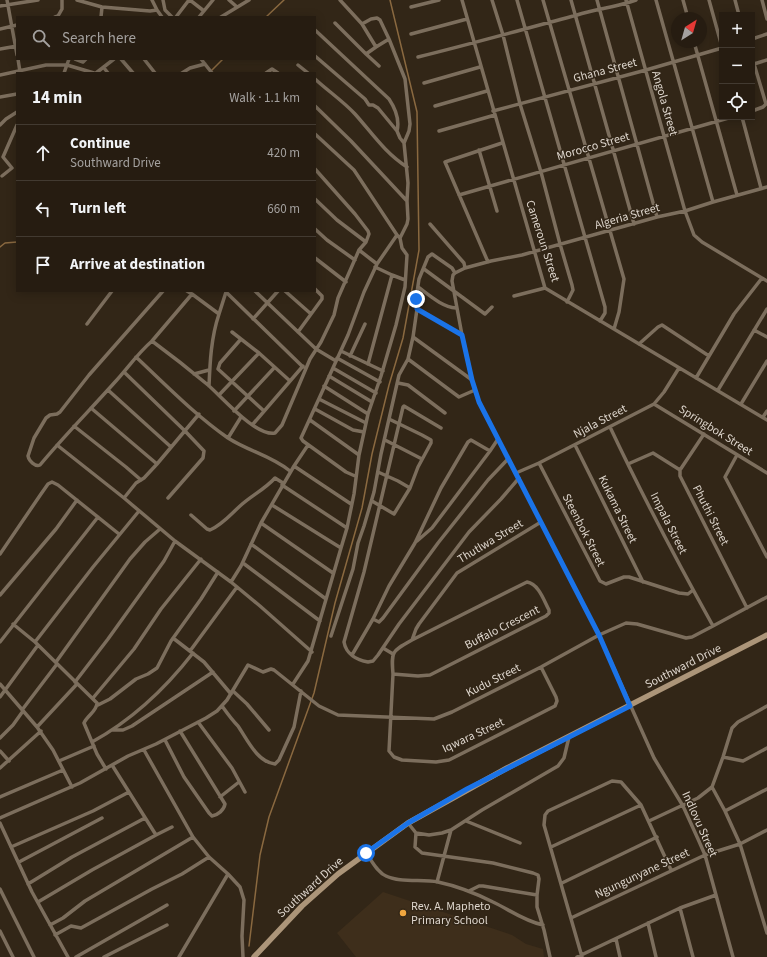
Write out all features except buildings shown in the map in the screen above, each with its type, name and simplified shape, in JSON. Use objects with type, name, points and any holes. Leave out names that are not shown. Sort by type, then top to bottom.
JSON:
[{"type":"main road","name":"Southward Drive","points":[[254,957],[302,906],[338,874],[408,823],[467,789],[767,636]]},
{"type":"street","points":[[0,49],[16,46],[7,0]]},
{"type":"street","points":[[0,6],[38,0]]},
{"type":"street","points":[[58,16],[62,9],[62,0]]},
{"type":"street","points":[[77,0],[102,7],[150,11],[159,14]]},
{"type":"street","points":[[152,0],[159,14]]},
{"type":"street","points":[[162,0],[165,10],[171,16]]},
{"type":"street","points":[[177,16],[190,0],[204,11]]},
{"type":"street","points":[[200,16],[213,0]]},
{"type":"street","points":[[228,0],[237,7]]},
{"type":"street","points":[[223,16],[249,0]]},
{"type":"street","points":[[340,0],[362,24],[376,47]]},
{"type":"street","points":[[411,7],[439,0]]},
{"type":"street","name":"Cameroun Street","points":[[462,0],[480,67],[545,288],[765,419]]},
{"type":"street","points":[[492,0],[520,104],[541,172],[573,287],[572,293],[567,302]]},
{"type":"street","points":[[517,0],[605,309],[605,313],[600,321]]},
{"type":"street","points":[[543,0],[624,281],[619,312],[614,329]]},
{"type":"street","points":[[570,0],[634,224]]},
{"type":"street","points":[[597,0],[657,217]]},
{"type":"street","points":[[418,57],[474,44],[599,8],[636,0]]},
{"type":"street","points":[[656,0],[713,202]]},
{"type":"street","points":[[683,0],[686,12]]},
{"type":"street","points":[[709,0],[719,36]]},
{"type":"street","points":[[735,0],[738,12]]},
{"type":"street","points":[[762,0],[767,19]]},
{"type":"street","name":"Angola Street","points":[[626,2],[685,211],[691,227],[697,238],[767,281]]},
{"type":"street","points":[[102,7],[102,16]]},
{"type":"street","points":[[356,476],[346,472],[308,445],[301,438],[336,359],[341,351],[376,265],[407,224],[408,183],[404,143],[410,124],[405,79],[382,24],[377,18],[371,19],[362,24]]},
{"type":"street","points":[[411,34],[467,19]]},
{"type":"street","points":[[335,23],[379,66]]},
{"type":"street","points":[[0,28],[16,25]]},
{"type":"street","points":[[316,31],[389,99],[395,107],[397,131]]},
{"type":"street","points":[[755,38],[767,34]]},
{"type":"street","points":[[366,54],[389,39]]},
{"type":"street","points":[[696,48],[737,195]]},
{"type":"street","name":"Ghana Street","points":[[440,131],[520,104],[646,70],[719,48]]},
{"type":"street","points":[[316,57],[365,98],[369,105],[373,105],[378,108],[397,131],[404,143]]},
{"type":"street","points":[[18,60],[20,72],[40,65],[67,65],[92,72]]},
{"type":"street","points":[[64,72],[69,60]]},
{"type":"street","points":[[97,72],[113,60]]},
{"type":"street","points":[[122,60],[132,72]]},
{"type":"street","points":[[145,60],[154,72]]},
{"type":"street","points":[[202,60],[211,72]]},
{"type":"street","points":[[755,64],[767,60]]},
{"type":"street","points":[[298,65],[307,72]]},
{"type":"street","points":[[184,72],[190,68],[206,66]]},
{"type":"street","points":[[424,83],[480,67]]},
{"type":"street","points":[[755,67],[766,104],[763,107],[755,110]]},
{"type":"street","points":[[104,68],[107,72]]},
{"type":"street","points":[[268,72],[272,69],[276,72]]},
{"type":"street","points":[[0,75],[16,73]]},
{"type":"street","points":[[316,80],[354,112],[383,148],[406,167]]},
{"type":"street","points":[[435,106],[487,91]]},
{"type":"street","points":[[0,97],[16,94]]},
{"type":"street","points":[[316,107],[351,141],[407,200]]},
{"type":"street","points":[[0,125],[16,113]]},
{"type":"street","name":"Morocco Street","points":[[459,195],[720,120]]},
{"type":"street","points":[[743,120],[761,188]]},
{"type":"street","points":[[12,168],[3,156],[16,127]]},
{"type":"street","points":[[293,684],[306,665],[312,652],[333,573],[347,528],[359,455],[368,414],[380,382],[396,325],[406,280],[407,255],[402,248],[398,236],[354,170],[316,135]]},
{"type":"street","points":[[490,262],[459,195],[446,162],[502,143]]},
{"type":"street","points":[[479,150],[497,211]]},
{"type":"street","points":[[2,176],[12,168],[16,167]]},
{"type":"street","points":[[152,341],[209,386],[241,417],[270,434],[275,433],[280,429],[310,359],[321,342],[334,316],[338,298],[359,250],[366,242],[369,234],[355,214],[316,171]]},
{"type":"street","name":"Algeria Street","points":[[455,273],[465,268],[534,252],[767,187]]},
{"type":"street","points":[[316,200],[337,220],[366,242]]},
{"type":"street","points":[[430,224],[464,263],[465,268]]},
{"type":"street","points":[[316,230],[327,240],[355,260]]},
{"type":"street","points":[[359,250],[376,265],[392,275],[406,280]]},
{"type":"street","points":[[331,636],[353,569],[358,543],[372,501],[389,419],[401,371],[408,358],[413,337],[418,287],[428,257],[433,254],[452,268],[455,273]]},
{"type":"street","points":[[316,259],[346,282]]},
{"type":"street","points":[[424,269],[485,314],[492,307]]},
{"type":"street","name":"Indlovu Street","points":[[455,273],[452,278],[456,308],[472,380],[479,402],[599,635],[654,758],[683,806],[704,855],[733,957]]},
{"type":"street","points":[[368,364],[392,275]]},
{"type":"street","points":[[696,378],[734,314],[762,278]]},
{"type":"street","points":[[418,287],[450,308],[456,308]]},
{"type":"street","points":[[514,296],[545,288]]},
{"type":"street","points":[[298,332],[322,299],[322,296],[316,290]]},
{"type":"street","points":[[87,324],[111,292]]},
{"type":"street","points":[[162,292],[89,375],[60,412],[46,418],[34,438],[28,456],[29,459],[37,466],[40,465],[56,445],[152,341],[189,292],[219,314]]},
{"type":"street","points":[[209,386],[209,370],[213,337],[226,292],[303,366]]},
{"type":"street","points":[[256,292],[316,349],[380,382]]},
{"type":"street","points":[[253,319],[277,292]]},
{"type":"street","points":[[286,292],[311,314]]},
{"type":"street","points":[[417,309],[462,335]]},
{"type":"street","points":[[718,390],[767,309]]},
{"type":"street","points":[[350,356],[365,324]]},
{"type":"street","points":[[639,344],[662,325],[709,356]]},
{"type":"street","points":[[754,330],[767,337]]},
{"type":"street","points":[[232,332],[259,353],[290,381]]},
{"type":"street","points":[[413,337],[472,380]]},
{"type":"street","points":[[241,339],[218,366],[218,370],[264,411]]},
{"type":"street","points":[[341,351],[383,371]]},
{"type":"street","points":[[219,395],[259,353]]},
{"type":"street","points":[[136,357],[198,414],[228,438],[281,464],[290,471]]},
{"type":"street","points":[[408,358],[460,397],[475,390]]},
{"type":"street","points":[[253,424],[310,359]]},
{"type":"street","points":[[741,404],[767,361]]},
{"type":"street","points":[[234,411],[274,368]]},
{"type":"street","points":[[333,368],[376,393]]},
{"type":"street","name":"Njala Street","points":[[516,473],[575,445],[654,404],[664,392],[679,368]]},
{"type":"street","points":[[194,374],[209,370]]},
{"type":"street","points":[[124,372],[203,449],[205,455],[168,498]]},
{"type":"street","points":[[329,376],[372,402]]},
{"type":"street","points":[[398,383],[408,385],[445,412]]},
{"type":"street","points":[[324,386],[368,414]]},
{"type":"street","points":[[108,390],[171,447]]},
{"type":"street","points":[[319,399],[366,424]]},
{"type":"street","name":"Springbok Street","points":[[654,404],[767,473]]},
{"type":"street","points":[[441,428],[404,406],[403,407],[364,572],[344,642],[344,646],[352,655],[361,660],[371,662],[375,659],[399,624],[469,532],[519,478]]},
{"type":"street","points":[[91,408],[157,464]]},
{"type":"street","points":[[315,409],[353,430],[364,432]]},
{"type":"street","points":[[765,419],[767,411]]},
{"type":"street","points":[[124,498],[157,464],[198,414]]},
{"type":"street","points":[[228,438],[241,417]]},
{"type":"street","points":[[372,501],[394,514],[410,488],[417,469],[430,446],[431,440],[422,434],[389,419]]},
{"type":"street","points":[[310,420],[359,455]]},
{"type":"street","points":[[74,426],[116,458],[141,480]]},
{"type":"street","name":"Impala Street","points":[[610,427],[693,590],[713,626]]},
{"type":"street","points":[[628,464],[653,453],[680,470],[704,434]]},
{"type":"street","points":[[415,543],[432,528],[498,439]]},
{"type":"street","points":[[385,440],[422,459]]},
{"type":"street","points":[[352,655],[373,619],[389,586],[415,543],[434,501],[468,442],[471,440],[490,451]]},
{"type":"street","points":[[56,445],[124,498],[175,541],[231,582],[312,652]]},
{"type":"street","points":[[231,582],[243,563],[261,523],[290,471],[308,445]]},
{"type":"street","name":"Kukama Street","points":[[575,445],[643,582]]},
{"type":"street","points":[[738,455],[725,477],[767,558]]},
{"type":"street","points":[[373,619],[379,622],[383,618],[438,543],[488,480],[508,459]]},
{"type":"street","name":"Steenbok Street","points":[[539,463],[600,581],[606,584],[624,577],[629,577],[679,593],[688,594],[693,590]]},
{"type":"street","points":[[294,466],[351,504]]},
{"type":"street","name":"Phuthi Street","points":[[680,470],[680,476],[747,608]]},
{"type":"street","points":[[378,472],[410,488]]},
{"type":"street","points":[[191,515],[210,530],[217,526],[248,499],[267,487],[275,478],[347,528]]},
{"type":"street","points":[[0,554],[41,494],[50,483],[54,482],[119,534]]},
{"type":"street","points":[[0,595],[56,529],[77,500]]},
{"type":"street","points":[[272,505],[341,548]]},
{"type":"street","points":[[35,642],[119,534],[139,511]]},
{"type":"street","points":[[0,642],[98,517]]},
{"type":"street","name":"Thutlwa Street","points":[[412,640],[419,624],[457,573],[540,522]]},
{"type":"street","points":[[261,523],[333,573]]},
{"type":"street","points":[[0,738],[13,725],[130,559],[145,542],[160,529]]},
{"type":"street","points":[[38,727],[76,683],[164,561],[175,541]]},
{"type":"street","points":[[251,544],[326,599]]},
{"type":"street","points":[[93,698],[134,649],[161,609],[201,559]]},
{"type":"street","points":[[243,563],[320,621]]},
{"type":"street","points":[[106,769],[84,723],[98,705],[110,699],[136,679],[154,671],[160,664],[173,638],[218,572]]},
{"type":"street","name":"Buffalo Crescent","points":[[393,654],[397,648],[527,582],[534,584],[549,612],[546,616],[430,675],[418,676],[393,674]]},
{"type":"street","points":[[59,761],[93,744],[113,730],[159,692],[176,674],[237,587]]},
{"type":"street","points":[[599,635],[629,622],[686,638],[692,637],[767,598]]},
{"type":"street","points":[[13,624],[35,642],[93,698],[98,705]]},
{"type":"street","name":"Kudu Street","points":[[232,692],[249,665],[263,672],[271,669],[274,670],[331,713],[338,715],[425,719],[443,716],[541,667],[599,635]]},
{"type":"street","points":[[173,638],[204,662],[232,692],[246,704],[269,730]]},
{"type":"street","points":[[0,697],[38,645]]},
{"type":"street","points":[[383,648],[393,654],[390,718]]},
{"type":"street","name":"Iqwara Street","points":[[390,718],[388,747],[390,755],[402,760],[436,762],[449,760],[554,706],[557,701],[556,697],[541,667]]},
{"type":"street","points":[[113,730],[123,730],[132,726],[213,672]]},
{"type":"street","points":[[0,684],[41,731],[59,761],[72,787]]},
{"type":"street","points":[[0,818],[72,787],[128,756],[165,740],[211,715],[222,706],[232,692]]},
{"type":"street","points":[[222,706],[257,752],[275,764],[279,760],[294,728],[303,693]]},
{"type":"street","points":[[649,821],[683,806],[701,796],[712,787],[724,757],[730,732],[735,724],[767,706]]},
{"type":"street","points":[[198,722],[232,768],[245,792]]},
{"type":"street","points":[[0,768],[41,731]]},
{"type":"street","points":[[165,740],[184,776],[211,816],[216,815],[225,807],[225,804],[180,731]]},
{"type":"street","points":[[408,823],[416,833],[436,834],[451,830],[482,810],[558,766],[564,758],[569,737]]},
{"type":"street","points":[[724,757],[743,761],[767,748]]},
{"type":"street","points":[[144,750],[193,837],[209,857],[240,887],[244,900],[242,936],[243,957]]},
{"type":"street","points":[[0,751],[9,761]]},
{"type":"street","points":[[112,765],[156,835]]},
{"type":"street","points":[[0,797],[63,770]]},
{"type":"street","points":[[672,870],[641,805],[621,782],[616,780],[600,786],[548,811],[545,815],[544,825],[562,883],[580,956],[680,908],[716,895]]},
{"type":"street","points":[[220,797],[239,782]]},
{"type":"street","points":[[712,787],[740,844],[767,933]]},
{"type":"street","points":[[725,811],[767,789]]},
{"type":"street","points":[[12,847],[93,811],[129,792]]},
{"type":"street","points":[[551,847],[641,805]]},
{"type":"street","points":[[19,862],[102,818]]},
{"type":"street","points":[[28,884],[72,857],[145,818]]},
{"type":"street","points":[[466,821],[520,843]]},
{"type":"street","points":[[0,823],[28,884],[68,957]]},
{"type":"street","points":[[38,902],[98,867],[172,827]]},
{"type":"street","points":[[437,882],[451,830]]},
{"type":"street","name":"Ngungunyane Street","points":[[571,918],[704,855],[740,844],[767,830]]},
{"type":"street","points":[[416,833],[414,844],[417,849],[425,853],[493,863],[536,874],[539,879],[536,895],[538,914],[543,925],[550,957]]},
{"type":"street","points":[[50,925],[63,918],[84,901],[193,837]]},
{"type":"street","points":[[562,883],[657,837]]},
{"type":"street","points":[[366,853],[378,869],[385,875],[395,878],[437,882],[469,891],[493,902],[521,918],[543,925]]},
{"type":"street","points":[[55,935],[71,926],[80,928],[182,874],[209,857]]},
{"type":"street","points":[[179,957],[228,874]]},
{"type":"street","points":[[469,891],[479,886],[483,886],[536,895]]},
{"type":"street","points":[[0,889],[34,957]]},
{"type":"street","points":[[76,957],[167,905]]},
{"type":"street","points":[[680,908],[693,957]]},
{"type":"street","points":[[648,923],[656,957]]},
{"type":"street","points":[[104,957],[167,925]]},
{"type":"street","points":[[0,931],[13,957]]},
{"type":"street","points":[[616,939],[620,957]]},
{"type":"shaded area","name":"Rev. A. Mapheto Primary School","points":[[383,892],[512,935],[526,944],[543,949],[544,957],[356,957],[337,933]]},
{"type":"waterway","points":[[267,16],[284,0]]},
{"type":"waterway","points":[[249,946],[260,855],[269,817],[314,693],[335,603],[362,508],[372,454],[389,385],[403,338],[419,250],[417,112],[390,0]]},
{"type":"waterway","points":[[210,72],[222,60]]},
{"type":"waterway","points":[[0,247],[5,243],[16,242]]},
{"type":"place","name":"Rev. A. Mapheto Primary School","points":[[403,913]]},
{"type":"route","points":[[366,853],[408,823],[467,789],[630,706],[599,635],[479,402],[472,380],[462,335],[417,309],[416,299]]}]
